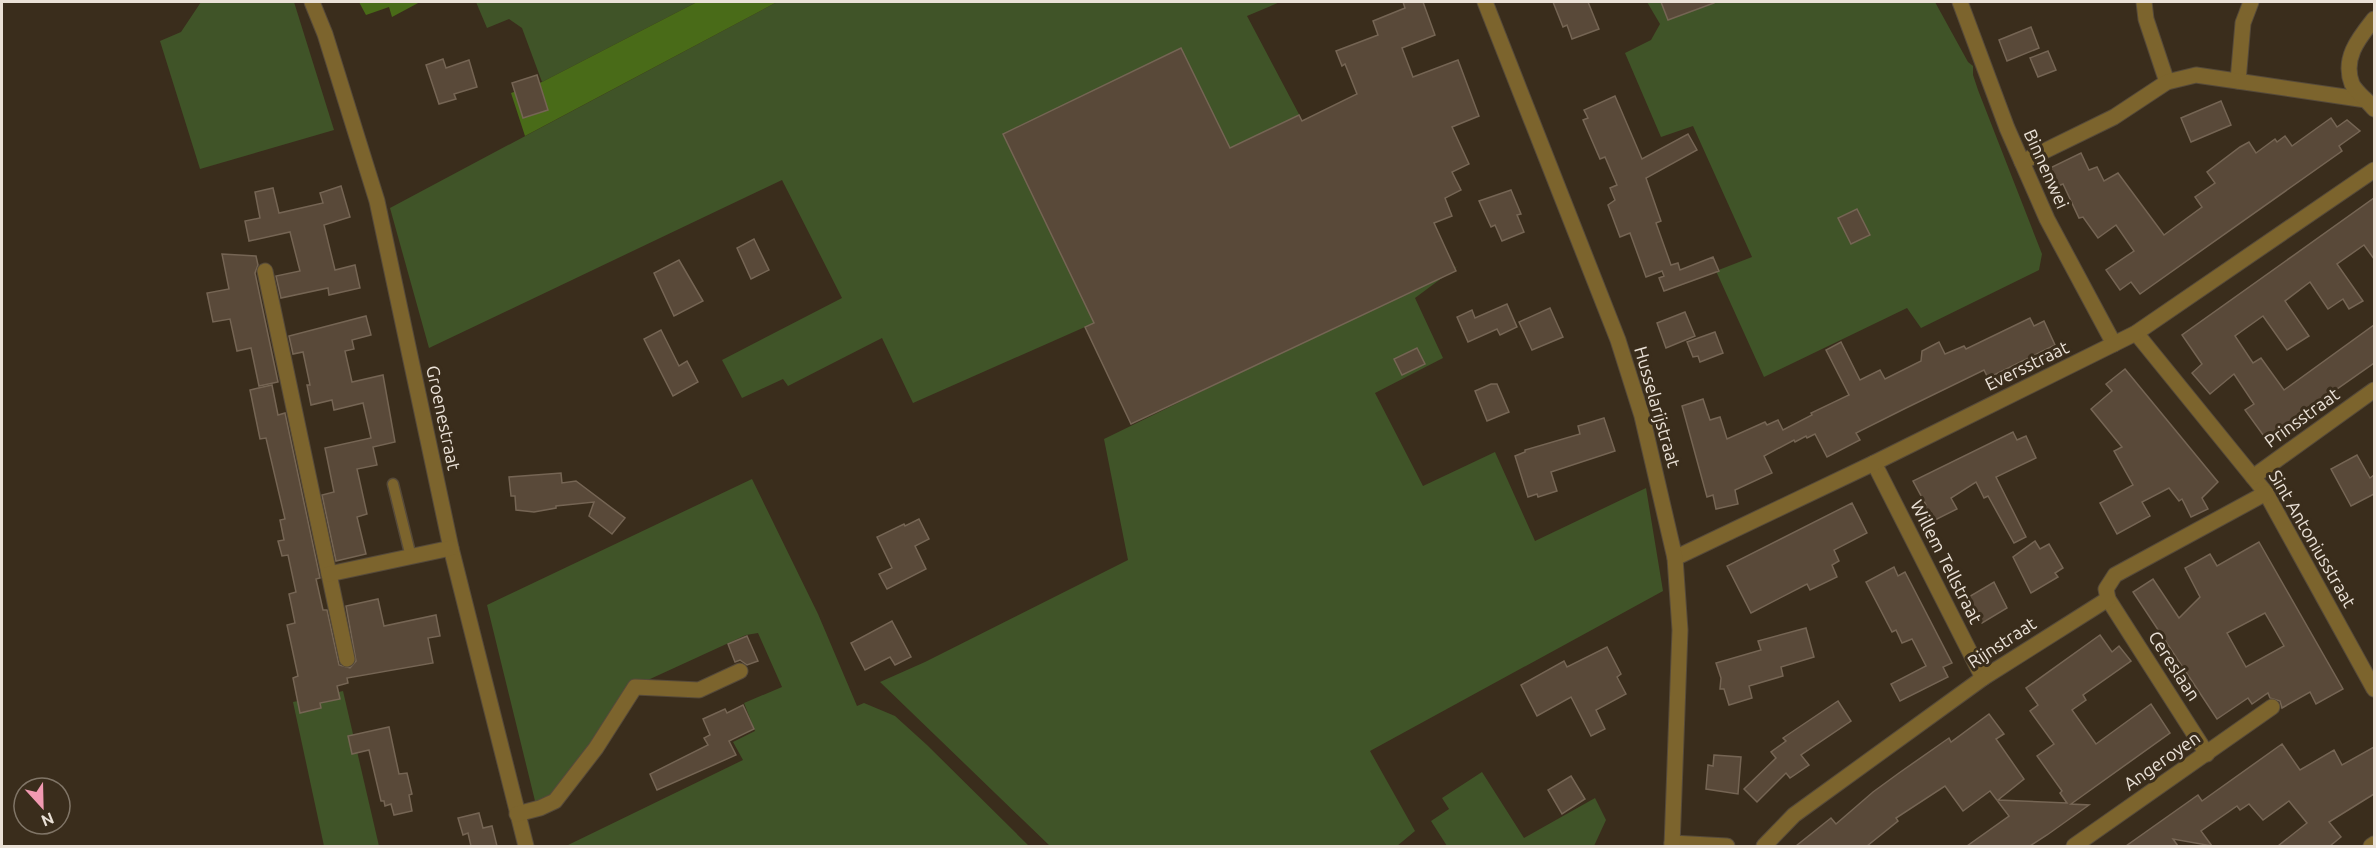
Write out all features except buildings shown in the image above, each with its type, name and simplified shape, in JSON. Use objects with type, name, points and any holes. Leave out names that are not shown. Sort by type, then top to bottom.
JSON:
[{"type":"street","name":"Groenestraat","points":[[312,2],[325,34],[377,201],[452,548],[526,846]]},
{"type":"street","name":"Husselarijstraat","points":[[1485,2],[1618,340],[1642,416],[1675,558],[1680,630],[1672,845]]},
{"type":"street","name":"Binnenwei","points":[[1960,2],[2007,129],[2066,256],[2114,344]]},
{"type":"street","points":[[2144,2],[2146,19],[2166,79]]},
{"type":"street","points":[[2238,77],[2243,23],[2252,2]]},
{"type":"street","points":[[2370,104],[2352,85],[2348,62],[2358,40],[2374,19]]},
{"type":"street","points":[[2022,162],[2114,117],[2166,79],[2196,75],[2238,77],[2370,104]]},
{"type":"street","name":"Eversstraat","points":[[1675,558],[1874,463],[2136,333],[2374,171]]},
{"type":"street","points":[[265,271],[347,659]]},
{"type":"street","name":"Sint Antoniusstraat","points":[[2136,333],[2266,493],[2369,665],[2374,689]]},
{"type":"street","name":"Prinsstraat","points":[[2253,477],[2374,390]]},
{"type":"street","name":"Willem Tellstraat","points":[[1874,463],[1983,678]]},
{"type":"street","points":[[2108,599],[2106,590],[2115,575],[2266,493]]},
{"type":"street","points":[[329,574],[452,548]]},
{"type":"street","name":"Rijnstraat","points":[[1764,846],[1794,815],[1983,678],[2108,599]]},
{"type":"street","name":"Cereslaan","points":[[2108,599],[2207,754]]},
{"type":"street","points":[[517,814],[555,801],[596,748],[635,687],[699,690],[740,671]]},
{"type":"street","name":"Angeroyen","points":[[2074,846],[2272,707]]},
{"type":"street","points":[[1672,845],[1727,846]]},
{"type":"lane","points":[[393,484],[411,557]]},
{"type":"green space","points":[[201,2],[294,2],[334,130],[200,169],[160,41],[181,32]]},
{"type":"green space","points":[[359,2],[420,2],[392,17],[389,7],[366,15]]},
{"type":"green space","points":[[476,2],[697,2],[542,82],[522,28],[509,19],[487,28]]},
{"type":"green space","points":[[697,2],[777,2],[525,136],[511,93],[542,82]]},
{"type":"green space","points":[[777,2],[1280,2],[1247,16],[1301,118],[1230,148],[1003,134],[1094,323],[913,403],[882,338],[788,386],[783,379],[742,398],[722,360],[842,298],[782,180],[429,348],[390,208]]},
{"type":"green space","points":[[1647,2],[1935,2],[1968,62],[1973,66],[1973,75],[1978,90],[2042,254],[2039,270],[1921,328],[1907,308],[1764,377],[1716,271],[1752,257],[1693,126],[1661,137],[1625,53],[1651,40],[1660,24]]},
{"type":"green space","points":[[1458,266],[1415,298],[1443,358],[1375,393],[1423,486],[1495,452],[1535,541],[1646,488],[1663,591],[1370,751],[1415,831],[1397,846],[1050,846],[880,682],[925,662],[1128,560],[1104,439]]},
{"type":"green space","points":[[752,479],[818,614],[857,706],[864,703],[895,716],[1029,846],[566,846],[743,760],[733,742],[755,731],[744,703],[782,687],[758,633],[746,635],[637,685],[566,787],[536,805],[487,605]]},
{"type":"green space","points":[[343,691],[379,846],[324,846],[293,702]]},
{"type":"green space","points":[[1482,772],[1524,838],[1595,798],[1606,820],[1594,846],[1447,846],[1431,821],[1449,809],[1442,798]]}]
